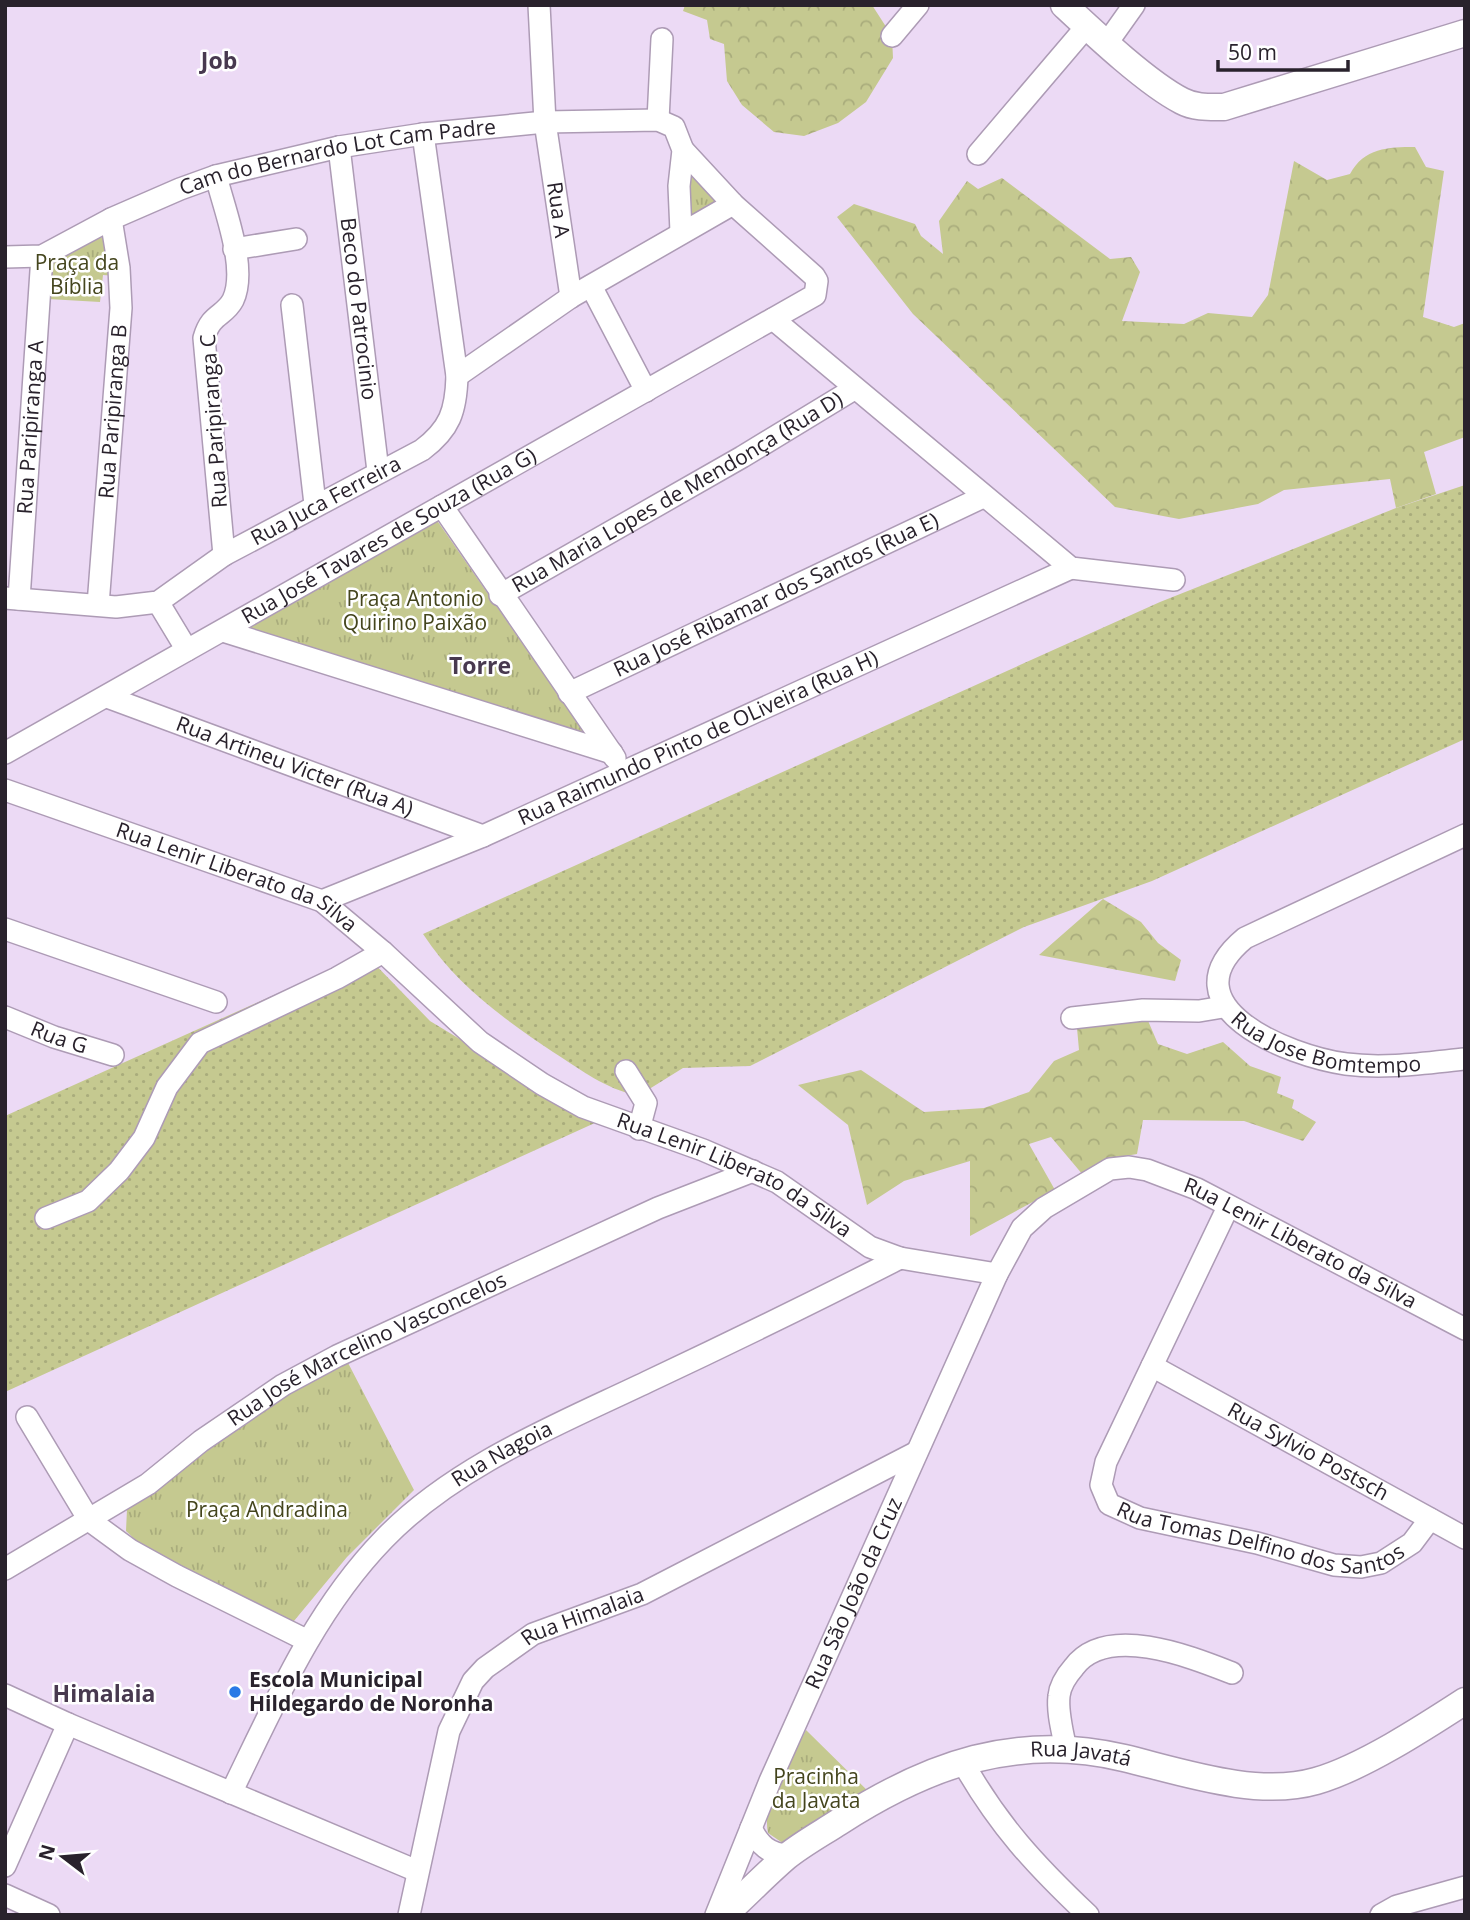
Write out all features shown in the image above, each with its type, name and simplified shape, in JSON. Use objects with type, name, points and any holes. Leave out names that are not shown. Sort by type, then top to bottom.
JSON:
[{"type":"street","name":"Rua A","points":[[539,5],[545,122],[571,297]]},
{"type":"street","points":[[892,36],[918,5]]},
{"type":"street","points":[[1064,5],[1182,102],[1201,107],[1224,107],[1465,33]]},
{"type":"street","points":[[1107,43],[1134,5]]},
{"type":"street","points":[[978,154],[1087,26]]},
{"type":"street","points":[[457,376],[571,297],[733,204],[681,143],[674,127],[658,120],[662,39]]},
{"type":"street","name":"Cam do Bernardo Lot Cam Padre","points":[[5,257],[42,256],[111,219],[216,176],[339,147],[423,134],[545,122],[658,120]]},
{"type":"street","name":"Rua Juca Ferreira","points":[[158,602],[224,555],[315,504],[422,450],[441,436],[456,400],[457,376],[423,134]]},
{"type":"street","points":[[681,143],[681,232]]},
{"type":"street","name":"Beco do Patrocinio","points":[[339,147],[378,471]]},
{"type":"street","name":"Rua Paripiranga C","points":[[216,176],[234,249],[236,290],[228,307],[208,324],[204,338],[224,555]]},
{"type":"street","name":"Rua José Tavares de Souza (Rua G)","points":[[5,753],[107,698],[187,650],[815,295],[817,281],[810,271],[733,204]]},
{"type":"street","name":"Rua Paripiranga B","points":[[98,605],[121,308],[119,268],[111,219]]},
{"type":"street","points":[[234,249],[296,239]]},
{"type":"street","name":"Rua Paripiranga A","points":[[12,598],[42,256]]},
{"type":"street","points":[[591,286],[646,391]]},
{"type":"street","points":[[292,305],[315,504]]},
{"type":"street","points":[[773,319],[853,389],[1071,568],[1174,580]]},
{"type":"street","name":"Rua Maria Lopes de Mendonça (Rua D)","points":[[500,595],[743,457],[853,389]]},
{"type":"street","name":"Rua José Ribamar dos Santos (Rua E)","points":[[569,693],[983,497]]},
{"type":"street","points":[[442,506],[500,595],[624,771]]},
{"type":"street","name":"Rua Raimundo Pinto de OLiveira (Rua H)","points":[[322,901],[482,836],[1071,568]]},
{"type":"street","points":[[12,598],[135,607],[158,602],[187,650]]},
{"type":"street","points":[[223,631],[612,753]]},
{"type":"street","name":"Rua Artineu Victer (Rua A)","points":[[107,698],[482,836]]},
{"type":"street","name":"Rua Lenir Liberato da Silva","points":[[5,790],[322,901],[383,952],[480,1042],[542,1084],[583,1107],[753,1171],[799,1196],[870,1247],[900,1258],[997,1274],[1022,1228],[1044,1208],[1110,1169],[1147,1170],[1197,1189],[1465,1329]]},
{"type":"street","name":"Rua Jose Bomtempo","points":[[1465,835],[1245,938],[1231,950],[1221,965],[1218,992],[1223,1007],[1274,1043],[1321,1060],[1376,1066],[1465,1059]]},
{"type":"street","points":[[5,929],[216,1002]]},
{"type":"street","points":[[46,1218],[88,1201],[119,1171],[144,1138],[167,1087],[200,1043],[337,978],[383,952]]},
{"type":"street","points":[[1072,1018],[1143,1010],[1188,1012],[1223,1007]]},
{"type":"street","name":"Rua G","points":[[5,1017],[113,1055]]},
{"type":"street","points":[[626,1071],[646,1103],[639,1129]]},
{"type":"street","name":"Rua José Marcelino Vasconcelos","points":[[5,1569],[148,1484],[244,1411],[326,1362],[658,1208],[753,1171]]},
{"type":"street","name":"Rua Tomas Delfino dos Santos","points":[[1228,1207],[1102,1471],[1103,1494],[1109,1504],[1120,1511],[1165,1524],[1257,1542],[1334,1565],[1362,1567],[1381,1563],[1412,1544],[1430,1518]]},
{"type":"street","name":"Rua Nagoia","points":[[231,1793],[306,1640],[384,1538],[415,1511],[462,1478],[539,1433],[759,1329],[900,1258]]},
{"type":"street","name":"Rua São João da Cruz","points":[[716,1915],[751,1828],[915,1452],[997,1274]]},
{"type":"street","name":"Rua Sylvio Postsch","points":[[1152,1366],[1465,1538]]},
{"type":"street","points":[[27,1417],[89,1520],[153,1563],[306,1640]]},
{"type":"street","name":"Rua Himalaia","points":[[409,1915],[449,1731],[473,1681],[492,1662],[533,1634],[642,1594],[915,1452]]},
{"type":"street","points":[[1066,1749],[1059,1694],[1065,1678],[1081,1657],[1133,1645],[1182,1653],[1232,1673]]},
{"type":"street","points":[[5,1695],[417,1871]]},
{"type":"street","name":"Rua Javatá","points":[[724,1915],[788,1855],[884,1793],[962,1760],[1023,1749],[1066,1749],[1121,1757],[1208,1779],[1279,1785],[1315,1782],[1349,1768],[1465,1700]]},
{"type":"street","points":[[5,1866],[68,1724]]},
{"type":"street","points":[[962,1760],[995,1817],[1019,1846],[1088,1915]]},
{"type":"street","points":[[751,1828],[757,1841],[766,1849],[788,1855]]},
{"type":"street","points":[[1381,1915],[1397,1906],[1465,1887]]},
{"type":"street","points":[[5,1895],[49,1915]]},
{"type":"green space","points":[[685,5],[872,5],[892,36],[893,58],[866,102],[838,123],[804,136],[774,132],[742,105],[727,81],[724,44],[710,39],[707,20],[683,11]]},
{"type":"green space","points":[[1415,147],[1426,167],[1444,171],[1423,317],[1454,327],[1465,323],[1465,437],[1424,452],[1436,494],[1396,508],[1390,479],[1284,490],[1258,504],[1179,519],[1115,507],[913,314],[837,217],[854,204],[915,224],[921,236],[943,254],[939,221],[967,181],[978,189],[1002,178],[1110,259],[1131,257],[1140,272],[1122,321],[1184,324],[1208,313],[1252,317],[1268,295],[1294,161],[1327,180],[1350,174],[1362,159],[1378,151]]},
{"type":"green space","points":[[683,150],[733,204],[682,232]]},
{"type":"green space","name":"Praça da Bíblia","points":[[104,237],[116,276],[103,275],[100,302],[48,299],[53,260]]},
{"type":"green space","points":[[1465,485],[1465,739],[1152,881],[1024,927],[750,1066],[683,1068],[638,1096],[615,1088],[574,1066],[482,1000],[451,970],[423,934],[1160,602],[1396,508]]},
{"type":"green space","name":"Praça Antonio Quirino Paixão","points":[[436,519],[586,735],[238,630]]},
{"type":"green space","points":[[1103,899],[1141,922],[1158,943],[1181,960],[1175,981],[1039,955]]},
{"type":"green space","points":[[365,954],[430,1021],[597,1122],[5,1392],[5,1116]]},
{"type":"green space","points":[[1146,1016],[1158,1044],[1187,1054],[1223,1042],[1250,1066],[1281,1077],[1277,1093],[1294,1100],[1292,1108],[1316,1122],[1303,1141],[1244,1121],[1143,1120],[1137,1154],[1114,1158],[1083,1175],[1051,1137],[1029,1144],[1055,1190],[970,1236],[970,1161],[904,1181],[867,1205],[848,1125],[798,1085],[861,1070],[924,1112],[984,1108],[1029,1092],[1054,1061],[1079,1050],[1077,1028]]},
{"type":"green space","name":"Praça Andradina","points":[[346,1359],[414,1490],[347,1557],[289,1627],[143,1547],[126,1531],[127,1509],[133,1499],[220,1432]]},
{"type":"green space","name":"Pracinha da Javata","points":[[806,1730],[872,1795],[787,1846],[768,1833],[769,1807],[779,1780]]},
{"type":"place","name":"Escola Municipal Hildegardo de Noronha","points":[[235,1692]]},
{"type":"district","name":"Job","points":[[219,61]]},
{"type":"district","name":"Torre","points":[[480,666]]},
{"type":"district","name":"Himalaia","points":[[104,1694]]}]
